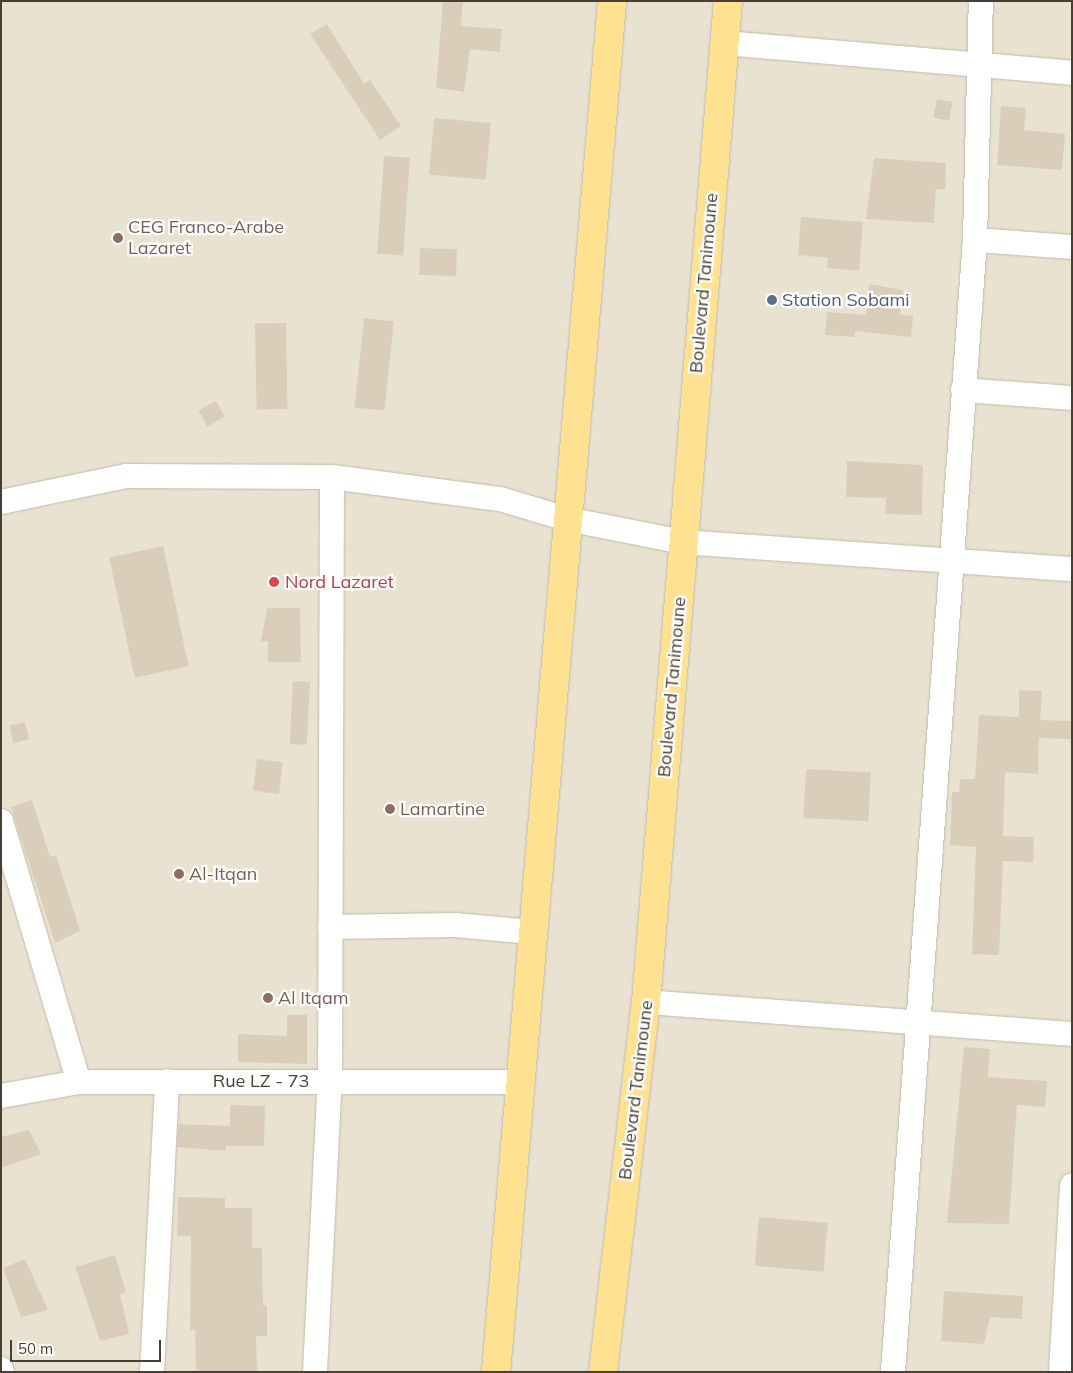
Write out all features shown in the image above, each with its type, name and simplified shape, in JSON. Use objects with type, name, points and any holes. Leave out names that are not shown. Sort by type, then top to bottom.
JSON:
[{"type":"main road","points":[[496,1372],[612,1]]},
{"type":"main road","name":"Boulevard Tanimoune","points":[[603,1372],[646,1002],[728,1]]},
{"type":"street","points":[[893,1372],[954,561],[963,390],[975,240],[981,1]]},
{"type":"street","points":[[725,43],[1072,74]]},
{"type":"street","points":[[975,240],[1072,247]]},
{"type":"street","points":[[963,390],[1072,398]]},
{"type":"street","points":[[1,502],[127,476],[332,477],[500,500],[567,519],[683,542],[1072,569]]},
{"type":"street","points":[[315,1372],[330,1080],[332,477]]},
{"type":"street","points":[[1,821],[80,1082]]},
{"type":"street","points":[[330,927],[455,925],[532,932]]},
{"type":"street","points":[[646,1002],[1072,1034]]},
{"type":"street","name":"Rue LZ - 73","points":[[1,1096],[80,1082],[330,1080],[522,1082]]},
{"type":"street","points":[[152,1372],[167,1081]]},
{"type":"street","points":[[1061,1372],[1072,1186]]},
{"type":"shaded area","points":[[1,1],[1072,1],[1072,1372],[1,1372]]},
{"type":"building","points":[[443,1],[463,1],[461,26],[502,29],[500,52],[470,49],[464,92],[436,88]]},
{"type":"building","points":[[327,24],[364,84],[370,80],[401,126],[380,140],[310,34]]},
{"type":"building","points":[[937,99],[953,102],[949,121],[933,118]]},
{"type":"building","points":[[1001,106],[1026,108],[1024,130],[1065,134],[1062,170],[997,165]]},
{"type":"building","points":[[434,118],[491,123],[486,180],[429,175]]},
{"type":"building","points":[[384,156],[410,158],[403,256],[377,254]]},
{"type":"building","points":[[874,158],[946,163],[945,190],[936,189],[934,223],[866,219]]},
{"type":"building","points":[[801,217],[863,222],[859,271],[827,268],[828,258],[798,255]]},
{"type":"building","points":[[420,248],[457,249],[456,276],[419,275]]},
{"type":"building","points":[[869,284],[903,290],[900,315],[913,316],[911,337],[855,331],[855,337],[825,335],[827,312],[866,315]]},
{"type":"building","points":[[364,318],[394,321],[384,411],[355,408]]},
{"type":"building","points":[[286,323],[288,409],[257,410],[255,324]]},
{"type":"building","points":[[216,401],[225,417],[207,426],[199,411]]},
{"type":"building","points":[[847,461],[923,465],[922,515],[885,514],[886,498],[846,497]]},
{"type":"building","points":[[163,546],[189,666],[135,678],[109,557]]},
{"type":"building","points":[[267,608],[300,608],[301,662],[268,662],[268,641],[261,641]]},
{"type":"building","points":[[293,681],[310,682],[307,745],[290,744]]},
{"type":"building","points":[[1019,690],[1042,691],[1040,720],[1071,721],[1071,739],[1039,738],[1038,774],[1005,772],[1003,836],[1034,837],[1033,862],[1003,861],[999,955],[972,954],[976,847],[950,845],[952,792],[959,792],[960,779],[975,779],[979,715],[1019,717]]},
{"type":"building","points":[[25,722],[29,740],[13,743],[9,726]]},
{"type":"building","points":[[257,759],[283,762],[279,794],[253,791]]},
{"type":"building","points":[[806,769],[871,772],[868,821],[803,818]]},
{"type":"building","points":[[32,800],[50,857],[56,855],[80,931],[55,943],[11,807]]},
{"type":"building","points":[[287,1015],[307,1015],[307,1064],[238,1062],[238,1034],[287,1036]]},
{"type":"building","points":[[964,1047],[990,1049],[988,1077],[1047,1081],[1045,1107],[1017,1105],[1009,1224],[947,1223]]},
{"type":"building","points":[[230,1105],[265,1106],[264,1146],[226,1146],[226,1151],[177,1147],[179,1124],[230,1126]]},
{"type":"building","points":[[29,1130],[41,1154],[1,1168],[1,1137]]},
{"type":"building","points":[[178,1197],[225,1198],[225,1208],[252,1208],[252,1248],[262,1248],[263,1305],[267,1305],[267,1336],[256,1336],[257,1372],[196,1372],[195,1330],[190,1330],[191,1236],[177,1236]]},
{"type":"building","points":[[759,1217],[828,1223],[823,1272],[755,1266]]},
{"type":"building","points":[[115,1255],[126,1293],[120,1294],[129,1334],[100,1341],[75,1267]]},
{"type":"building","points":[[25,1259],[48,1310],[21,1317],[3,1268]]},
{"type":"building","points":[[944,1291],[1023,1296],[1022,1319],[990,1317],[984,1344],[941,1341]]},
{"type":"place","name":"CEG Franco-Arabe Lazaret","points":[[118,238]]},
{"type":"place","name":"Station Sobami","points":[[772,300]]},
{"type":"place","name":"Nord Lazaret","points":[[274,582]]},
{"type":"place","name":"Lamartine","points":[[390,809]]},
{"type":"place","name":"Al-Itqan","points":[[179,874]]},
{"type":"place","name":"Al Itqam","points":[[268,998]]}]
